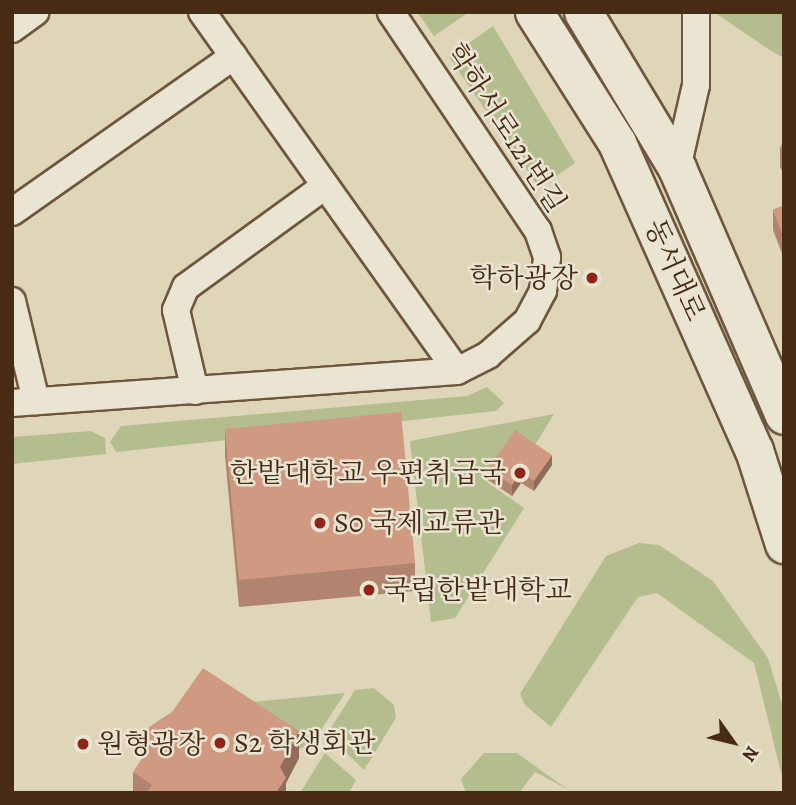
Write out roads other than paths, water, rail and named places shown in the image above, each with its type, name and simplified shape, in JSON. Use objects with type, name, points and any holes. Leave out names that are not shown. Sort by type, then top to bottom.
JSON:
[{"type":"street","points":[[12,29],[35,12]]},
{"type":"street","points":[[202,12],[457,371]]},
{"type":"street","name":"학하서로121번길","points":[[12,301],[24,402],[457,371],[488,355],[527,321],[542,291],[547,257],[514,192],[391,12]]},
{"type":"street","name":"동서대로","points":[[534,12],[617,143],[754,450],[784,544]]},
{"type":"street","name":"동서대로","points":[[583,12],[677,168],[784,415]]},
{"type":"street","points":[[677,168],[696,85],[696,12]]},
{"type":"street","points":[[12,212],[234,56]]},
{"type":"street","points":[[195,391],[176,310],[186,287],[325,186]]},
{"type":"place","name":"학하광장","points":[[592,278]]},
{"type":"place","name":"한밭대학교 우편취급국","points":[[520,473]]},
{"type":"place","name":"S0 국제교류관","points":[[320,523]]},
{"type":"place","name":"국립한밭대학교","points":[[369,590]]},
{"type":"place","name":"S2 학생회관","points":[[220,743]]},
{"type":"place","name":"원형광장","points":[[83,744]]}]
